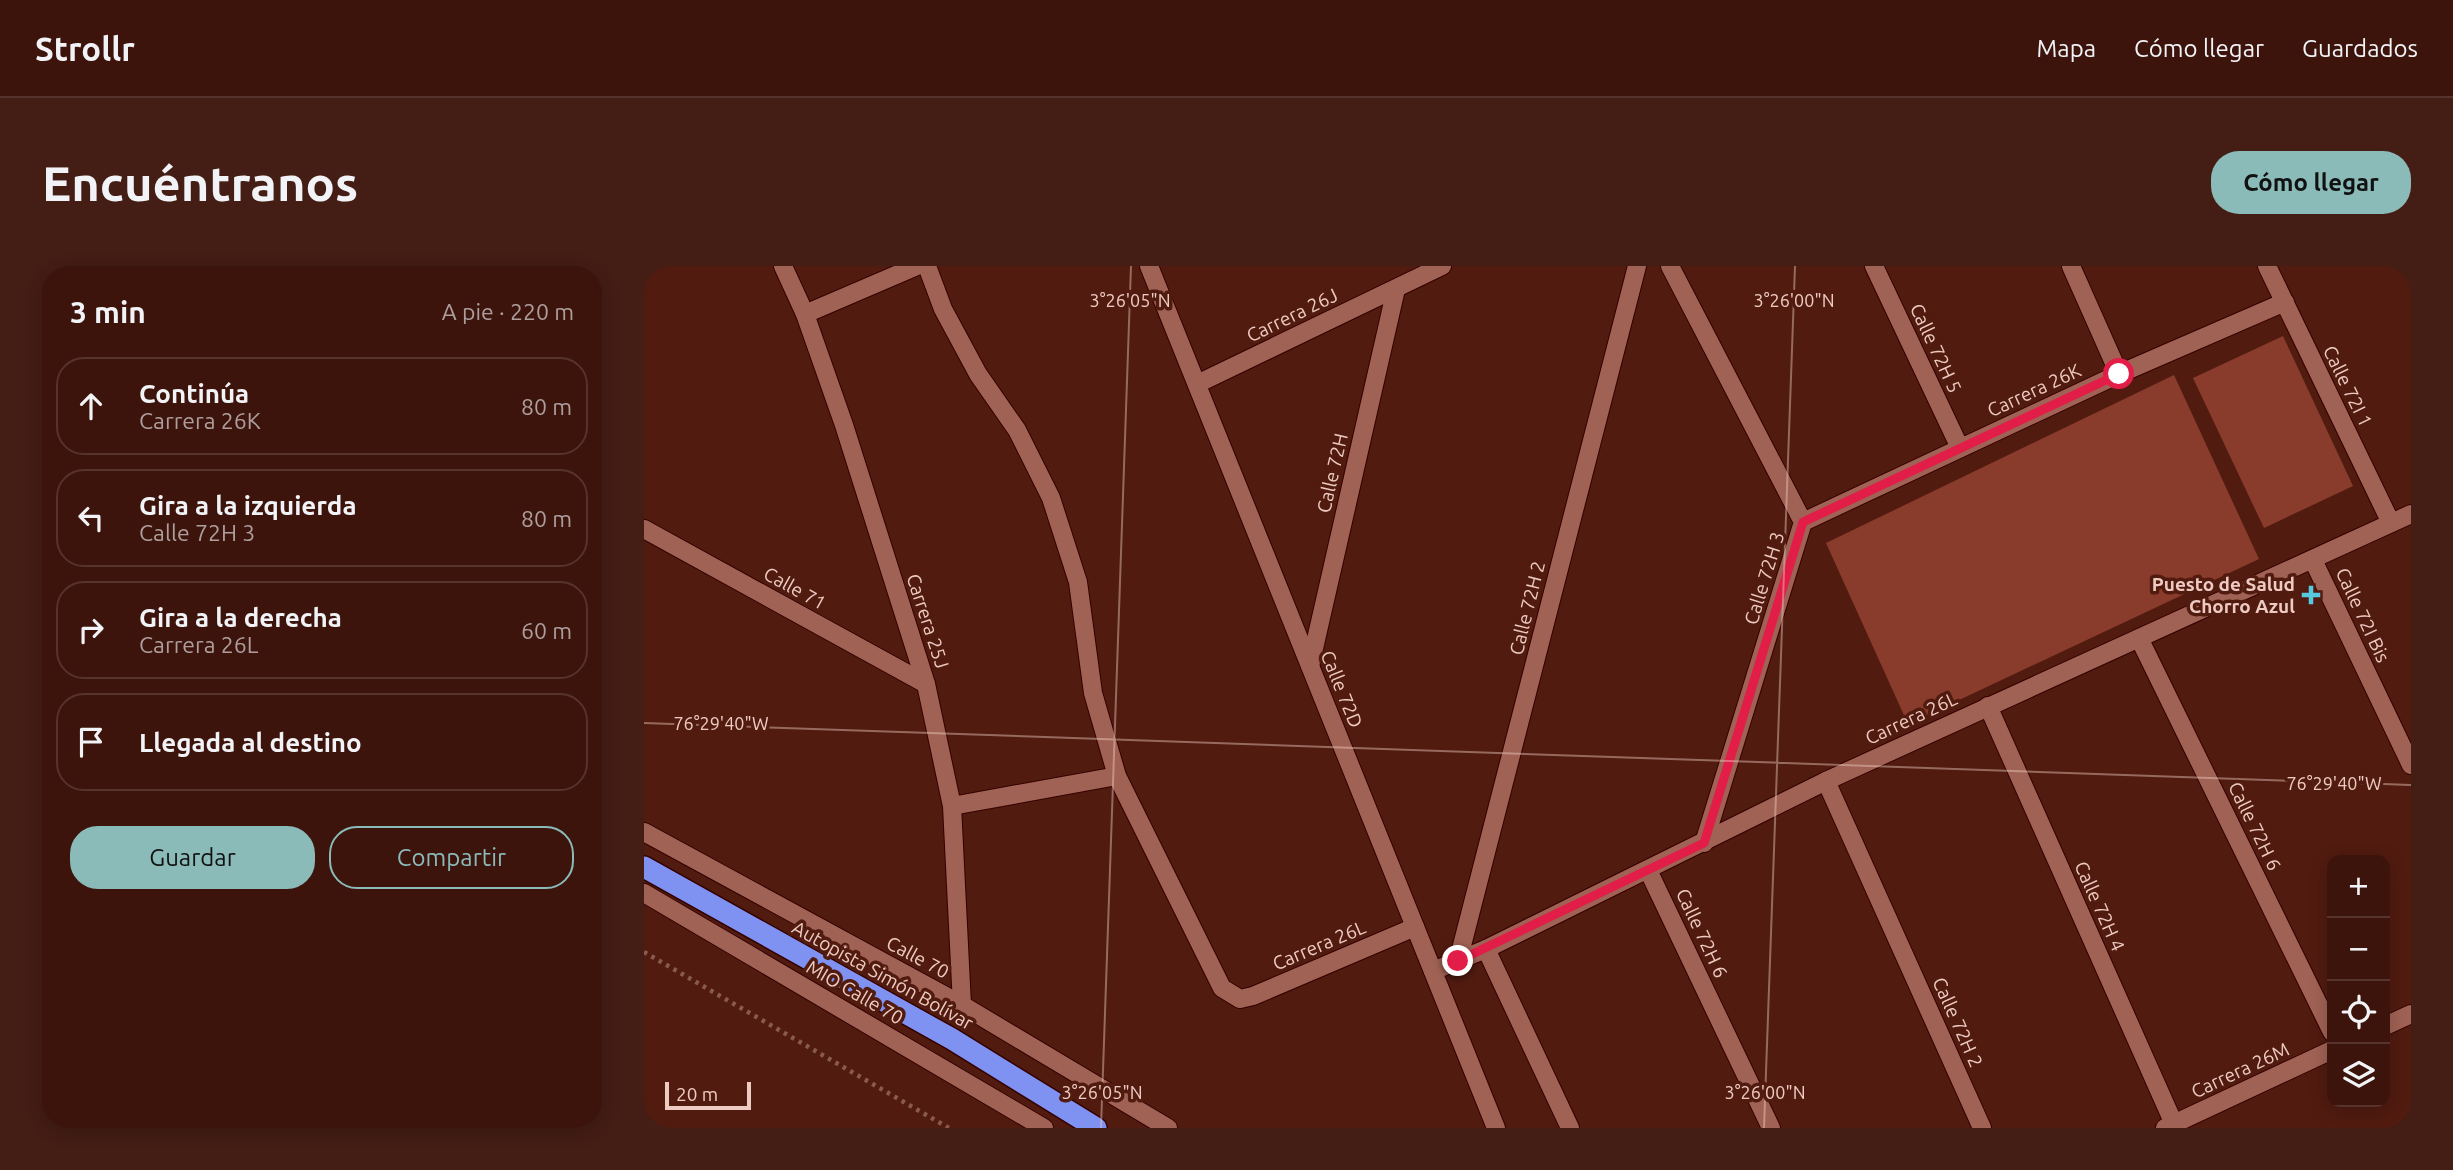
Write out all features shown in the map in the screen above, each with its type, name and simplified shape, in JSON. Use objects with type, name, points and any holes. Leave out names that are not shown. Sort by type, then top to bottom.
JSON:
[{"type":"highway","name":"Autopista Simón Bolívar","points":[[644,867],[952,1039],[1096,1128]]},
{"type":"street","name":"Carrera 25J","points":[[783,266],[804,314],[844,425],[926,684],[952,806],[962,1005]]},
{"type":"street","points":[[804,314],[917,266]]},
{"type":"street","points":[[927,266],[943,309],[1017,430],[1051,498],[1077,582],[1093,693],[1117,776],[952,806]]},
{"type":"street","name":"Calle 72D","points":[[1149,266],[1496,1128]]},
{"type":"street","name":"Carrera 26J","points":[[1197,384],[1396,289],[1422,270],[1443,266]]},
{"type":"street","name":"Calle 72H 2","points":[[1458,961],[1637,266]]},
{"type":"street","name":"Calle 72H 3","points":[[1670,266],[1803,522],[1704,843]]},
{"type":"street","name":"Calle 72H 5","points":[[1874,266],[1960,448]]},
{"type":"street","points":[[2071,266],[2119,374]]},
{"type":"street","name":"Calle 72I 1","points":[[2267,266],[2391,523]]},
{"type":"street","name":"Calle 72H","points":[[1310,666],[1396,289]]},
{"type":"street","name":"Carrera 26K","points":[[1803,522],[2119,374],[2285,302]]},
{"type":"street","name":"Carrera 26L","points":[[1433,971],[1486,949],[1826,781],[2411,514]]},
{"type":"street","name":"Calle 71","points":[[644,529],[926,684]]},
{"type":"street","name":"Calle 72I Bis","points":[[2313,560],[2411,765]]},
{"type":"street","name":"Calle 72H 6","points":[[2139,638],[2327,1022]]},
{"type":"street","name":"Calle 72H 4","points":[[1988,706],[2169,1126]]},
{"type":"street","name":"Carrera 26L","points":[[1117,776],[1222,988],[1240,999],[1415,927]]},
{"type":"street","name":"Calle 72H 2","points":[[1826,781],[1982,1128]]},
{"type":"street","name":"Calle 70","points":[[644,832],[691,860],[962,1005],[1168,1128]]},
{"type":"street","points":[[678,886],[691,860]]},
{"type":"street","name":"Calle 72H 6","points":[[1648,870],[1771,1128]]},
{"type":"street","name":"MIO Calle 70","points":[[644,893],[1044,1128]]},
{"type":"street","points":[[1486,949],[1570,1128]]},
{"type":"street","points":[[2390,1024],[2411,1014]]},
{"type":"street","name":"Carrera 26M","points":[[2169,1126],[2327,1052]]},
{"type":"path","points":[[644,952],[949,1128]]},
{"type":"shaded area","points":[[2283,336],[2353,486],[2264,528],[2193,378]]},
{"type":"shaded area","points":[[2174,375],[2259,559],[1908,724],[1826,543]]},
{"type":"place","name":"Puesto de Salud Chorro Azul","points":[[2311,595]]},
{"type":"route","points":[[1458,961],[1704,843],[1803,522],[2119,374]]}]
